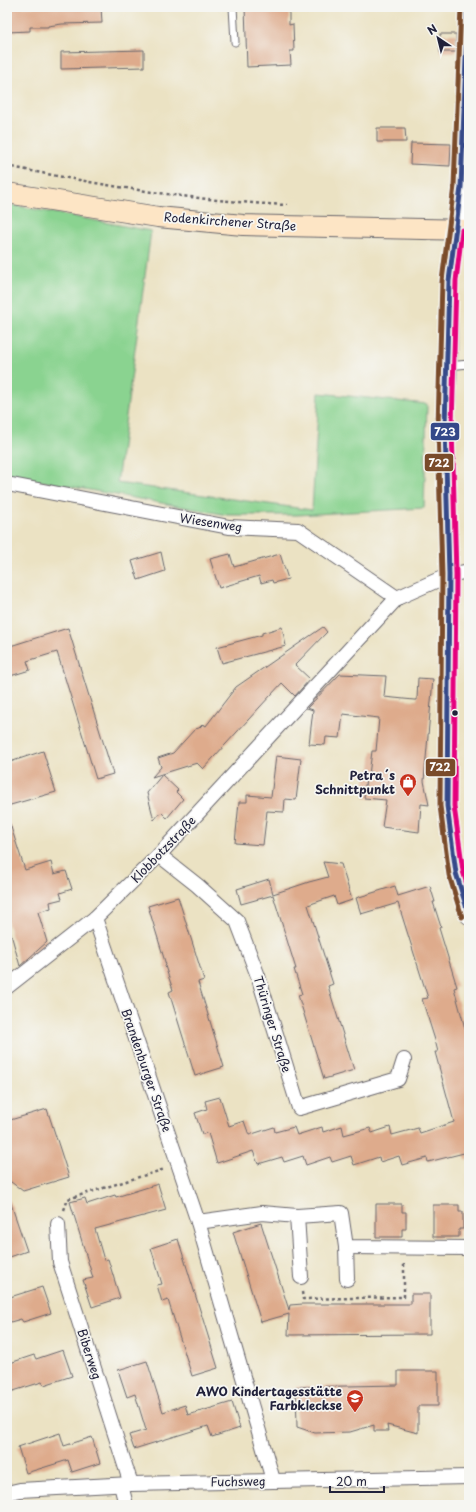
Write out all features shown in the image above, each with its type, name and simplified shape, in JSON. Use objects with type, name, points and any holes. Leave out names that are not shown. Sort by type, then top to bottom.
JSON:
[{"type":"main road","name":"Rodenkirchener Straße","points":[[7,193],[158,217],[244,225],[462,229]]},
{"type":"street","points":[[468,7],[459,211],[462,229],[449,281],[448,366],[445,426],[449,575],[447,806],[456,873],[469,915]]},
{"type":"street","name":"Wiesenweg","points":[[7,484],[229,527],[298,530],[397,598]]},
{"type":"street","name":"Klobbotzstraße","points":[[7,987],[95,918],[159,855],[397,598],[449,575],[469,571]]},
{"type":"street","name":"Thüringer Straße","points":[[159,855],[197,885],[237,921],[258,976],[299,1108],[398,1079],[404,1060]]},
{"type":"street","name":"Brandenburger Straße","points":[[95,918],[198,1222],[273,1480]]},
{"type":"street","points":[[198,1222],[262,1213],[297,1216],[341,1213],[346,1247],[347,1279]]},
{"type":"street","points":[[297,1216],[301,1277]]},
{"type":"street","name":"Biberweg","points":[[58,1224],[60,1262],[126,1485],[126,1505]]},
{"type":"street","points":[[346,1247],[469,1248]]},
{"type":"street","name":"Fuchsweg","points":[[7,1493],[20,1490],[126,1485],[273,1480],[469,1477]]},
{"type":"lane","points":[[233,7],[235,42]]},
{"type":"lane","points":[[448,366],[469,364]]},
{"type":"path","points":[[7,166],[88,183],[241,203],[288,205]]},
{"type":"path","points":[[58,1224],[68,1199],[179,1165]]},
{"type":"green space","points":[[7,204],[151,231],[117,483],[312,510],[319,393],[427,404],[424,508],[297,515],[227,515],[7,475]]},
{"type":"building","points":[[7,7],[101,7],[102,23],[62,24],[48,27],[30,27],[30,31],[7,32]]},
{"type":"building","points":[[245,7],[286,7],[286,11],[289,10],[289,25],[293,24],[294,51],[290,51],[291,65],[247,67]]},
{"type":"building","points":[[440,34],[456,34],[456,52],[440,52]]},
{"type":"building","points":[[144,50],[144,67],[61,69],[61,52]]},
{"type":"building","points":[[377,128],[405,128],[406,142],[377,142]]},
{"type":"building","points":[[411,143],[451,144],[450,166],[410,164]]},
{"type":"building","points":[[161,552],[165,571],[138,580],[132,561]]},
{"type":"building","points":[[230,554],[234,567],[280,554],[288,579],[273,583],[272,580],[261,583],[259,576],[219,588],[210,559]]},
{"type":"building","points":[[282,627],[286,646],[222,663],[217,647],[262,635],[262,633]]},
{"type":"building","points":[[323,627],[327,632],[295,665],[310,679],[295,696],[282,683],[203,769],[197,763],[152,777],[161,767],[158,758],[173,753],[195,729],[199,728],[203,724],[206,726],[236,687]]},
{"type":"building","points":[[68,628],[113,774],[96,779],[57,652],[27,661],[30,670],[7,677],[7,647]]},
{"type":"building","points":[[340,674],[386,676],[384,697],[414,700],[417,700],[418,678],[433,679],[424,781],[429,805],[421,804],[419,832],[382,827],[386,800],[364,798],[366,775],[369,775],[372,751],[376,751],[379,718],[343,714],[340,738],[326,737],[325,745],[309,744],[313,710],[307,708]]},
{"type":"building","points":[[43,751],[56,792],[7,806],[7,763]]},
{"type":"building","points":[[276,756],[301,759],[296,800],[285,799],[284,812],[267,811],[263,845],[235,843],[239,802],[247,802],[247,795],[271,797]]},
{"type":"building","points":[[162,775],[178,790],[176,792],[183,799],[167,818],[161,812],[154,820],[147,793]]},
{"type":"building","points":[[10,824],[25,870],[51,862],[54,874],[66,871],[72,889],[60,893],[62,899],[50,902],[51,908],[38,912],[47,942],[20,966],[7,920],[7,825]]},
{"type":"building","points":[[323,862],[341,864],[352,900],[337,905],[334,896],[308,905],[333,984],[328,986],[354,1070],[324,1079],[298,995],[302,994],[294,969],[296,969],[273,895],[241,904],[237,889],[269,879],[273,894],[328,877]]},
{"type":"building","points":[[395,886],[398,896],[430,886],[435,902],[433,902],[441,927],[439,928],[457,987],[454,988],[469,1043],[469,1159],[466,1160],[464,1153],[428,1162],[427,1158],[402,1165],[399,1156],[380,1162],[379,1157],[354,1165],[351,1156],[332,1162],[330,1157],[306,1165],[303,1156],[284,1162],[282,1157],[258,1164],[253,1151],[217,1163],[208,1133],[202,1134],[195,1113],[207,1109],[205,1101],[220,1097],[229,1126],[244,1121],[249,1135],[274,1127],[275,1132],[294,1127],[297,1135],[322,1127],[323,1132],[342,1126],[344,1135],[370,1128],[372,1133],[390,1127],[392,1135],[418,1128],[420,1133],[454,1122],[435,1052],[438,1052],[435,1040],[422,999],[428,998],[398,903],[361,914],[356,898]]},
{"type":"building","points":[[178,897],[204,980],[198,982],[224,1067],[195,1076],[169,992],[173,990],[148,906]]},
{"type":"building","points":[[47,1109],[69,1177],[23,1191],[7,1179],[7,1121]]},
{"type":"building","points":[[158,1184],[166,1210],[95,1229],[104,1260],[108,1259],[120,1298],[92,1307],[83,1280],[93,1278],[70,1202],[85,1198],[87,1204]]},
{"type":"building","points":[[7,1201],[10,1201],[27,1251],[7,1258]]},
{"type":"building","points":[[376,1204],[402,1204],[402,1212],[406,1212],[406,1229],[402,1229],[402,1237],[376,1237]]},
{"type":"building","points":[[433,1205],[459,1205],[459,1212],[463,1212],[463,1229],[459,1229],[459,1237],[433,1237]]},
{"type":"building","points":[[261,1223],[289,1310],[290,1305],[303,1304],[411,1304],[411,1294],[430,1294],[430,1334],[288,1335],[289,1314],[261,1322],[233,1232]]},
{"type":"building","points":[[178,1239],[218,1368],[192,1376],[168,1300],[162,1302],[157,1285],[162,1284],[151,1248]]},
{"type":"building","points":[[42,1287],[51,1313],[23,1322],[21,1319],[7,1323],[7,1298]]},
{"type":"building","points":[[63,1350],[72,1376],[44,1385],[42,1382],[7,1393],[7,1364],[34,1355],[36,1359]]},
{"type":"building","points":[[147,1361],[163,1412],[185,1405],[188,1415],[232,1402],[240,1428],[212,1437],[208,1426],[134,1449],[129,1435],[146,1430],[135,1394],[127,1397],[118,1370]]},
{"type":"building","points":[[398,1371],[438,1371],[438,1406],[418,1406],[418,1433],[387,1425],[388,1431],[374,1431],[374,1425],[350,1432],[315,1433],[297,1427],[296,1387],[398,1385]]},
{"type":"building","points":[[60,1433],[64,1446],[92,1437],[100,1463],[72,1472],[68,1460],[26,1473],[18,1447]]},
{"type":"transit line","name":"722","points":[[461,7],[454,186],[442,281],[438,426],[442,575],[440,806],[449,875],[462,917]]},
{"type":"transit line","name":"723","points":[[468,7],[461,187],[449,281],[445,426],[449,575],[447,806],[456,873],[469,915]]},
{"type":"transit line","points":[[462,230],[456,281],[452,426],[456,575],[454,806],[463,871],[469,891]]},
{"type":"place","name":"Petra´s Schnittpunkt","points":[[408,797]]},
{"type":"place","name":"AWO Kindertagesstätte Farbkleckse","points":[[355,1413]]}]
